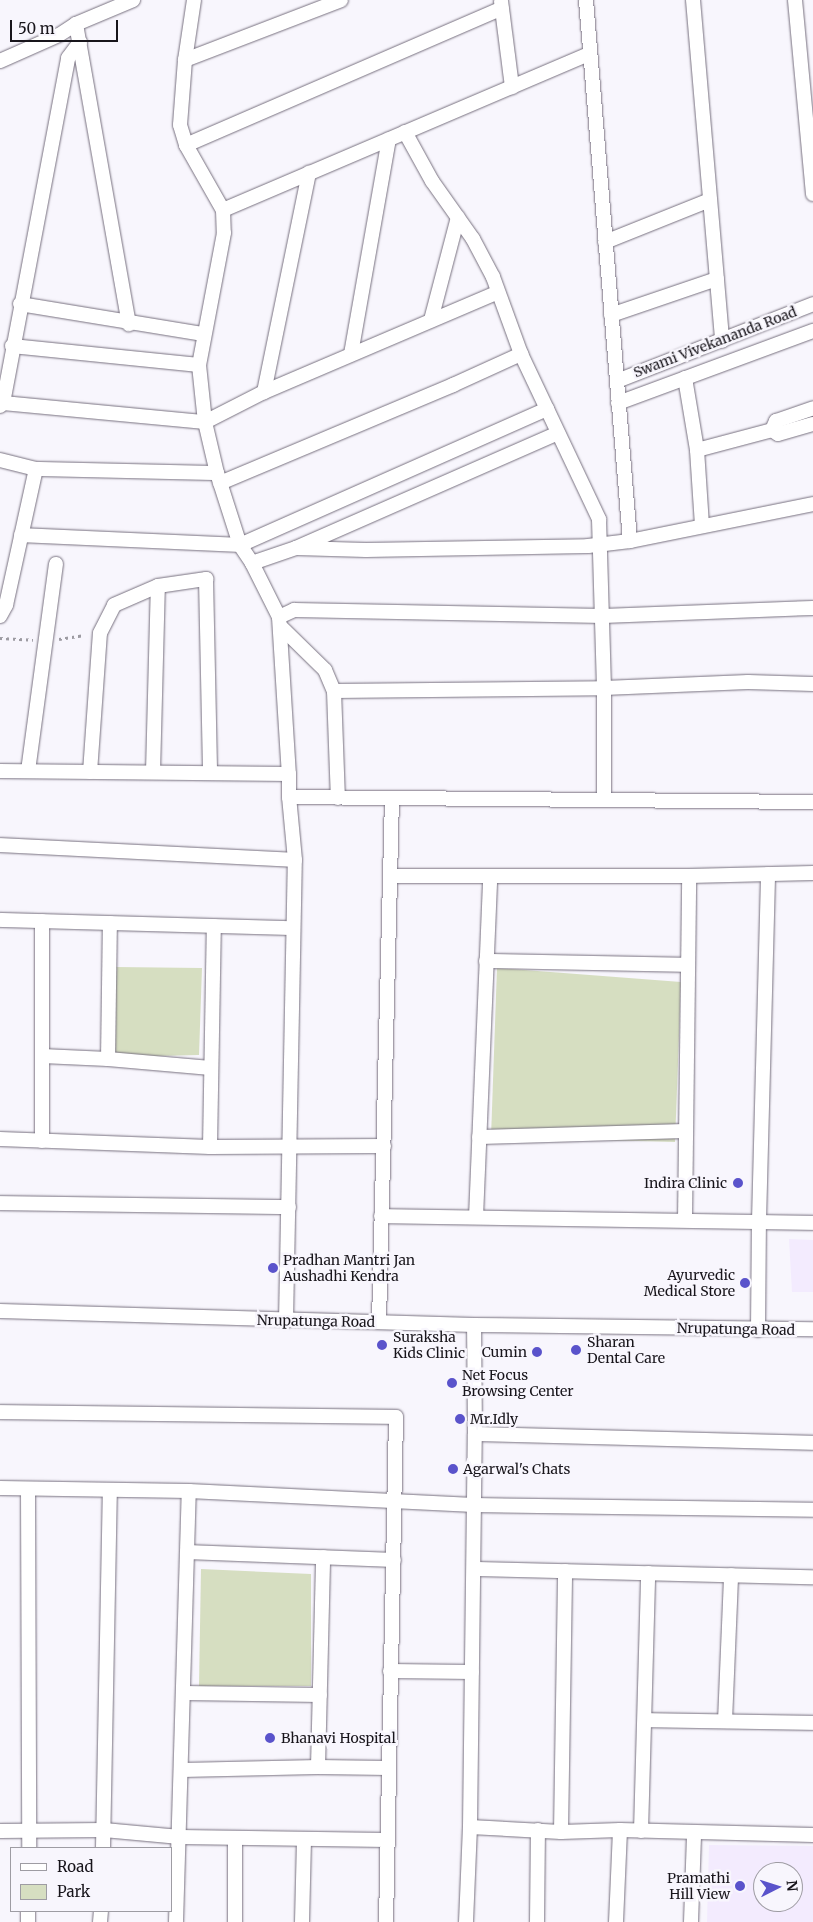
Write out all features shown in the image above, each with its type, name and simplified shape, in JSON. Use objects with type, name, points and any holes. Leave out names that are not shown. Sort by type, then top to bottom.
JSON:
[{"type":"street","points":[[0,61],[59,35],[76,24],[133,0]]},
{"type":"street","points":[[194,0],[185,60],[180,125],[186,145],[223,210],[224,232],[199,365],[205,422],[219,478],[240,545],[252,563],[279,621],[325,670],[334,691],[338,798]]},
{"type":"street","points":[[185,60],[341,0]]},
{"type":"street","points":[[586,0],[630,541]]},
{"type":"street","points":[[694,0],[722,341]]},
{"type":"street","points":[[795,0],[813,194]]},
{"type":"street","points":[[186,145],[502,4],[512,87]]},
{"type":"street","points":[[76,24],[129,324]]},
{"type":"street","points":[[80,42],[68,58],[1,405],[205,422],[264,392],[498,292]]},
{"type":"street","points":[[223,210],[589,54]]},
{"type":"street","points":[[405,132],[432,181],[473,239],[498,292],[521,354],[599,519],[603,616],[604,800]]},
{"type":"street","points":[[351,354],[389,139]]},
{"type":"street","points":[[264,392],[309,173]]},
{"type":"street","points":[[605,242],[710,200]]},
{"type":"street","points":[[431,320],[458,217]]},
{"type":"street","points":[[611,315],[717,279]]},
{"type":"street","points":[[20,304],[129,324],[204,334]]},
{"type":"street","name":"Swami Vivekananda Road","points":[[616,381],[813,304]]},
{"type":"street","points":[[618,403],[813,331]]},
{"type":"street","points":[[12,346],[199,365]]},
{"type":"street","points":[[0,460],[36,469],[219,478],[453,385],[521,354]]},
{"type":"street","points":[[686,378],[697,450],[702,526]]},
{"type":"street","points":[[772,430],[772,426],[776,421],[813,408]]},
{"type":"street","points":[[21,535],[240,545],[547,410]]},
{"type":"street","points":[[697,450],[772,430],[778,434],[813,424]]},
{"type":"street","points":[[252,563],[296,548],[558,434]]},
{"type":"street","points":[[0,616],[6,605],[36,469]]},
{"type":"street","points":[[296,548],[366,550],[600,544],[630,541],[813,504]]},
{"type":"street","points":[[28,771],[44,641],[56,564]]},
{"type":"street","points":[[90,772],[100,633],[114,605],[158,586],[206,579],[210,773]]},
{"type":"street","points":[[153,772],[158,586]]},
{"type":"street","points":[[279,621],[294,610],[603,616],[813,608]]},
{"type":"street","points":[[279,621],[289,774],[288,797],[295,860],[286,1321]]},
{"type":"street","points":[[334,691],[604,688],[748,682],[813,684]]},
{"type":"street","points":[[0,771],[289,774]]},
{"type":"street","points":[[288,797],[813,802]]},
{"type":"street","points":[[379,1322],[392,798]]},
{"type":"street","points":[[0,845],[295,860]]},
{"type":"street","points":[[390,876],[689,876],[813,873]]},
{"type":"street","points":[[758,1330],[758,1222],[768,874]]},
{"type":"street","points":[[476,1216],[490,876]]},
{"type":"street","points":[[685,1220],[689,876]]},
{"type":"street","points":[[0,920],[293,928]]},
{"type":"street","points":[[42,921],[42,1142]]},
{"type":"street","points":[[108,1059],[110,923]]},
{"type":"street","points":[[210,1147],[214,926]]},
{"type":"street","points":[[486,962],[688,965]]},
{"type":"street","points":[[42,1056],[108,1059],[211,1068]]},
{"type":"street","points":[[479,1137],[686,1131]]},
{"type":"street","points":[[0,1139],[210,1147],[384,1146]]},
{"type":"street","points":[[0,1203],[289,1208]]},
{"type":"street","points":[[382,1216],[476,1216],[813,1223]]},
{"type":"street","name":"Nrupatunga Road","points":[[0,1311],[286,1321],[758,1330],[813,1329]]},
{"type":"street","points":[[466,1922],[470,1827],[474,1569],[474,1325]]},
{"type":"street","points":[[0,1412],[396,1417],[386,1922]]},
{"type":"street","points":[[475,1434],[813,1443]]},
{"type":"street","points":[[0,1488],[110,1492],[189,1491],[474,1505],[813,1510]]},
{"type":"street","points":[[28,1489],[29,1847]]},
{"type":"street","points":[[176,1922],[189,1491]]},
{"type":"street","points":[[103,1847],[110,1492]]},
{"type":"street","points":[[187,1552],[394,1560]]},
{"type":"street","points":[[318,1767],[324,1557]]},
{"type":"street","points":[[474,1569],[813,1578]]},
{"type":"street","points":[[561,1832],[565,1571]]},
{"type":"street","points":[[642,1830],[648,1573]]},
{"type":"street","points":[[725,1721],[730,1575]]},
{"type":"street","points":[[390,1671],[472,1672]]},
{"type":"street","points":[[184,1693],[320,1695]]},
{"type":"street","points":[[645,1720],[813,1723]]},
{"type":"street","points":[[182,1770],[318,1767],[388,1768]]},
{"type":"street","points":[[470,1827],[561,1832],[642,1830],[694,1834],[813,1836]]},
{"type":"street","points":[[0,1831],[104,1830],[180,1837],[387,1840]]},
{"type":"street","points":[[537,1922],[538,1830]]},
{"type":"street","points":[[616,1922],[620,1830]]},
{"type":"street","points":[[691,1922],[694,1834]]},
{"type":"street","points":[[235,1838],[235,1922]]},
{"type":"street","points":[[302,1922],[304,1839]]},
{"type":"path","points":[[0,638],[44,641],[100,633]]},
{"type":"shaded area","points":[[789,1239],[813,1240],[813,1292],[792,1292]]},
{"type":"shaded area","points":[[709,1845],[813,1846],[813,1922],[707,1922]]},
{"type":"green space","points":[[116,967],[202,968],[199,1055],[115,1057]]},
{"type":"green space","points":[[497,968],[681,982],[675,1142],[491,1137]]},
{"type":"green space","points":[[201,1569],[311,1574],[311,1686],[199,1686]]},
{"type":"place","name":"Indira Clinic","points":[[738,1183]]},
{"type":"place","name":"Pradhan Mantri Jan Aushadhi Kendra","points":[[273,1268]]},
{"type":"place","name":"Ayurvedic Medical Store","points":[[745,1283]]},
{"type":"place","name":"Suraksha Kids Clinic","points":[[382,1345]]},
{"type":"place","name":"Sharan Dental Care","points":[[576,1350]]},
{"type":"place","name":"Cumin","points":[[537,1352]]},
{"type":"place","name":"Net Focus Browsing Center","points":[[452,1383]]},
{"type":"place","name":"Mr.Idly","points":[[460,1419]]},
{"type":"place","name":"Agarwal's Chats","points":[[453,1469]]},
{"type":"place","name":"Bhanavi Hospital","points":[[270,1738]]},
{"type":"place","name":"Pramathi Hill View","points":[[740,1886]]}]
